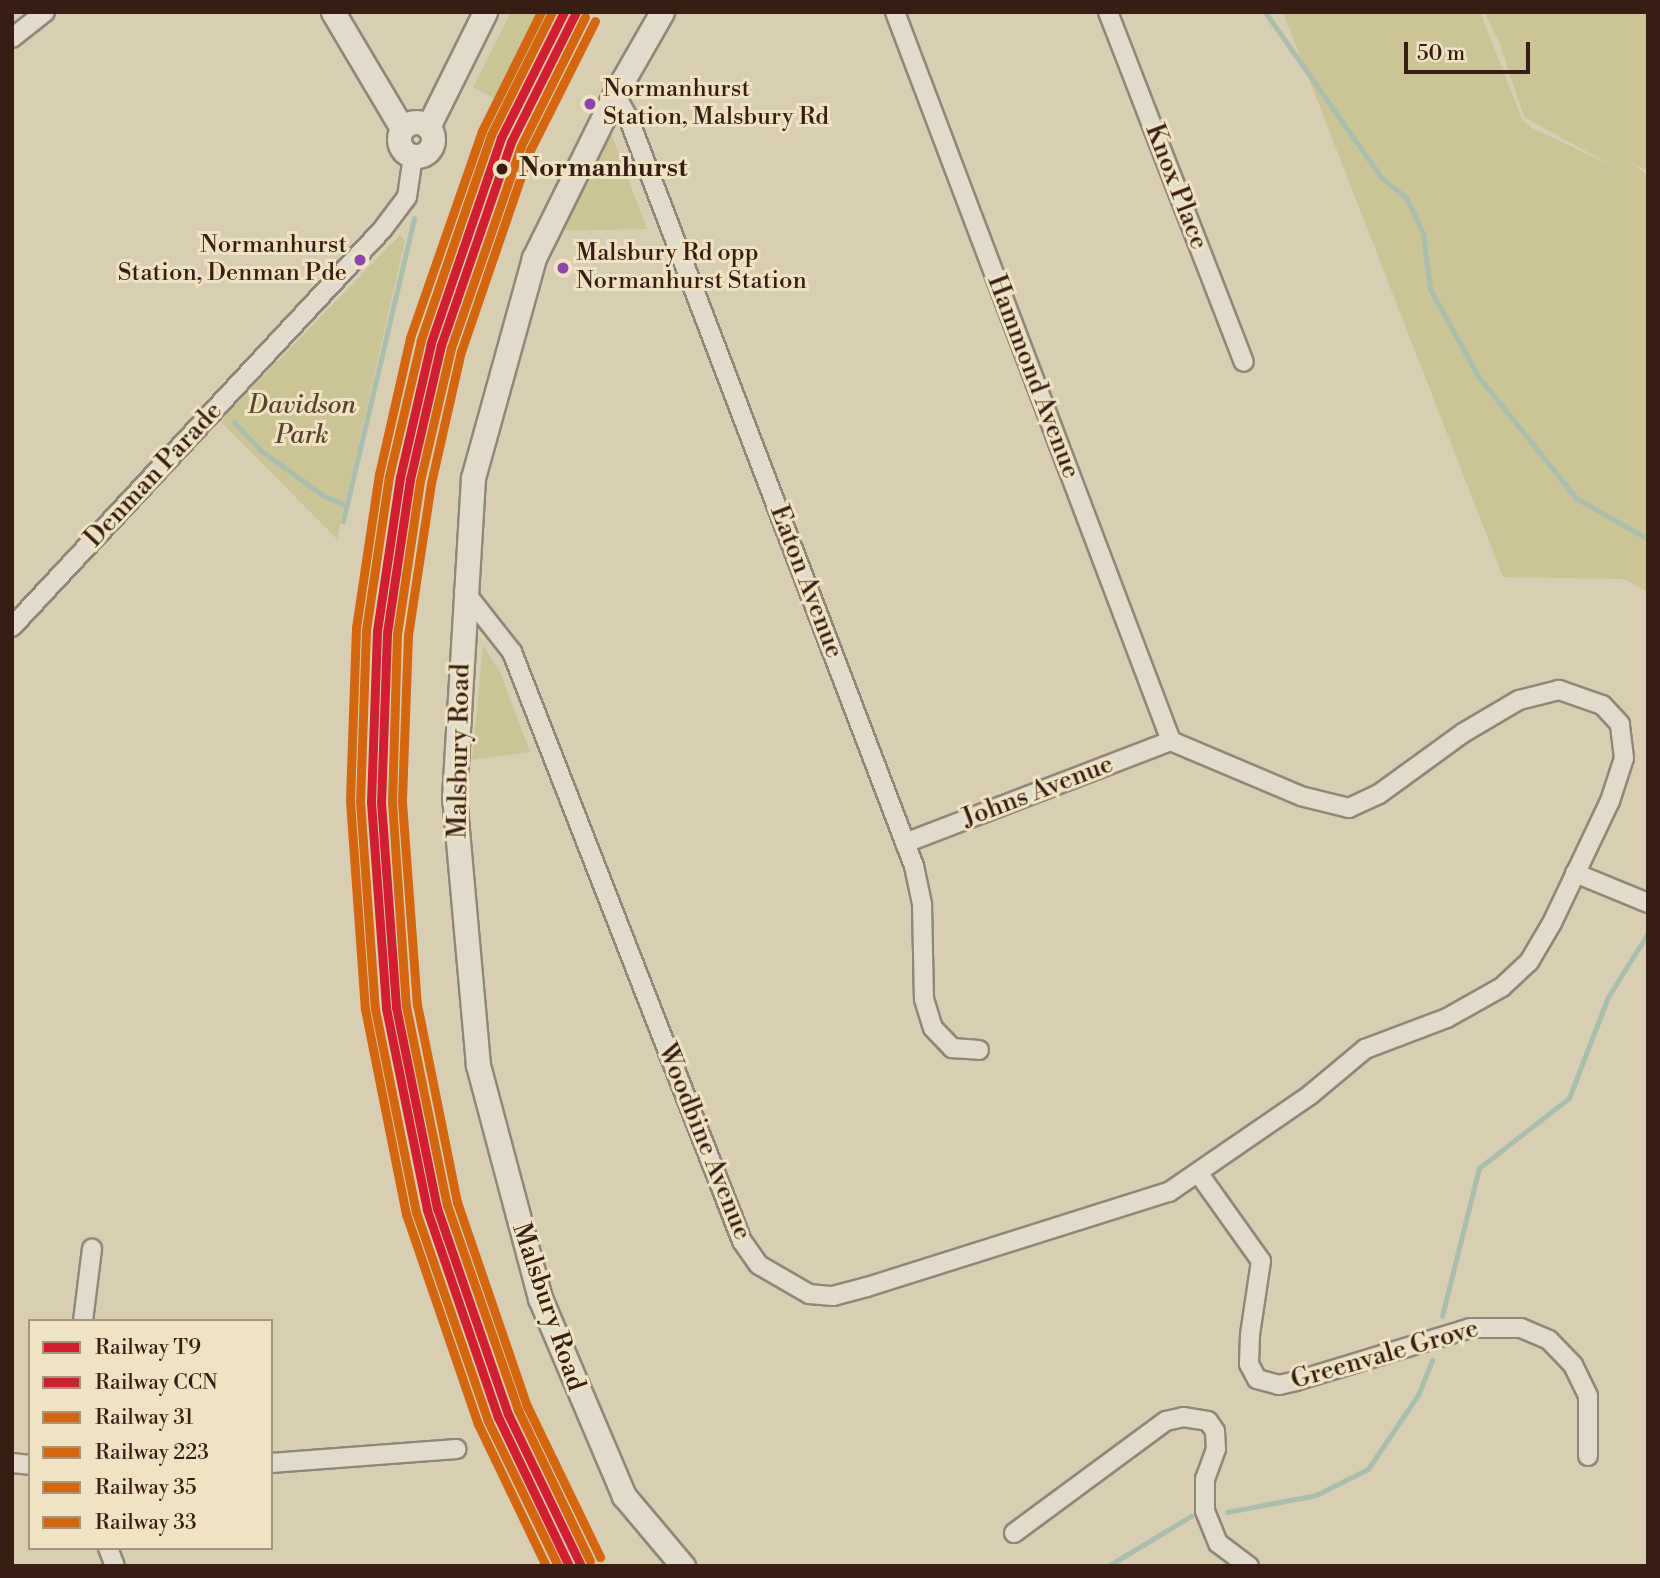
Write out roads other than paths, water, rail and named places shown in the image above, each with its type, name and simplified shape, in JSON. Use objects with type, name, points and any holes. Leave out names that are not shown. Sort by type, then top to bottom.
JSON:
[{"type":"street","points":[[12,38],[45,12]]},
{"type":"street","points":[[333,12],[402,128],[399,143],[414,156],[431,147],[428,127],[485,12]]},
{"type":"street","name":"Malsbury Road","points":[[662,12],[615,94],[538,248],[522,293],[473,478],[464,591],[454,796],[478,1065],[540,1298],[581,1402],[624,1496],[683,1566]]},
{"type":"street","name":"Hammond Avenue","points":[[895,12],[1171,741]]},
{"type":"street","name":"Knox Place","points":[[1108,12],[1244,362]]},
{"type":"street","name":"Eaton Avenue","points":[[615,94],[628,117],[905,843],[922,905],[921,971],[933,1028],[952,1048],[979,1050]]},
{"type":"street","points":[[402,128],[418,121],[428,127]]},
{"type":"street","name":"Denman Parade","points":[[12,627],[382,230],[407,197],[414,156]]},
{"type":"street","name":"Woodbine Avenue","points":[[464,591],[513,652],[742,1241],[759,1265],[809,1294],[833,1296],[1169,1192],[1310,1096],[1365,1049],[1447,1018],[1502,987],[1529,961],[1576,873],[1610,802],[1624,758],[1620,724],[1602,705],[1559,690],[1519,700],[1464,733],[1379,794],[1349,808],[1301,796],[1171,741]]},
{"type":"street","name":"Johns Avenue","points":[[905,843],[1171,741]]},
{"type":"street","points":[[1576,873],[1648,903]]},
{"type":"street","name":"Greenvale Grove","points":[[1199,1174],[1261,1261],[1250,1335],[1249,1364],[1257,1379],[1279,1385],[1470,1328],[1521,1328],[1549,1340],[1573,1365],[1588,1396],[1588,1456]]},
{"type":"street","points":[[83,1319],[92,1249]]},
{"type":"street","points":[[1013,1533],[1166,1421],[1183,1417],[1208,1421],[1215,1431],[1216,1449],[1205,1479],[1210,1530],[1248,1566]]},
{"type":"street","points":[[273,1463],[456,1449]]},
{"type":"waterway","points":[[1265,12],[1381,177],[1407,199],[1423,234],[1430,289],[1478,376],[1576,498],[1648,539]]},
{"type":"waterway","points":[[343,521],[414,218]]},
{"type":"waterway","points":[[234,422],[260,450],[324,496],[346,505]]},
{"type":"waterway","points":[[1442,1316],[1479,1168],[1569,1098],[1608,997],[1648,933]]},
{"type":"waterway","points":[[1227,1512],[1316,1495],[1368,1469],[1418,1395],[1432,1360]]},
{"type":"waterway","points":[[1108,1566],[1191,1516]]},
{"type":"rail line","name":"33","points":[[541,12],[482,131],[410,338],[379,474],[356,628],[350,801],[365,1009],[406,1214],[478,1424],[546,1566]]},
{"type":"rail line","name":"223","points":[[552,12],[491,135],[421,340],[389,476],[366,630],[360,801],[375,1009],[416,1212],[488,1421],[558,1566]]},
{"type":"rail line","name":"CCN","points":[[564,12],[501,138],[431,343],[400,477],[377,631],[371,802],[386,1008],[427,1210],[498,1417],[569,1566]]},
{"type":"rail line","name":"T9","points":[[576,12],[511,142],[441,345],[410,479],[387,633],[381,802],[396,1007],[437,1208],[508,1414],[581,1566]]},
{"type":"rail line","name":"31","points":[[585,17],[521,146],[451,348],[420,481],[397,634],[392,802],[406,1006],[447,1205],[518,1410],[590,1561]]},
{"type":"rail line","name":"35","points":[[595,21],[530,150],[461,351],[431,483],[408,635],[402,802],[417,1004],[457,1202],[527,1406],[600,1557]]},
{"type":"place","name":"Normanhurst Station, Malsbury Rd","points":[[590,104]]},
{"type":"place","name":"Normanhurst","points":[[502,169]]},
{"type":"place","name":"Normanhurst Station, Denman Pde","points":[[360,260]]},
{"type":"place","name":"Malsbury Rd opp Normanhurst Station","points":[[563,268]]},
{"type":"park label","name":"Davidson Park","points":[[302,421]]}]
